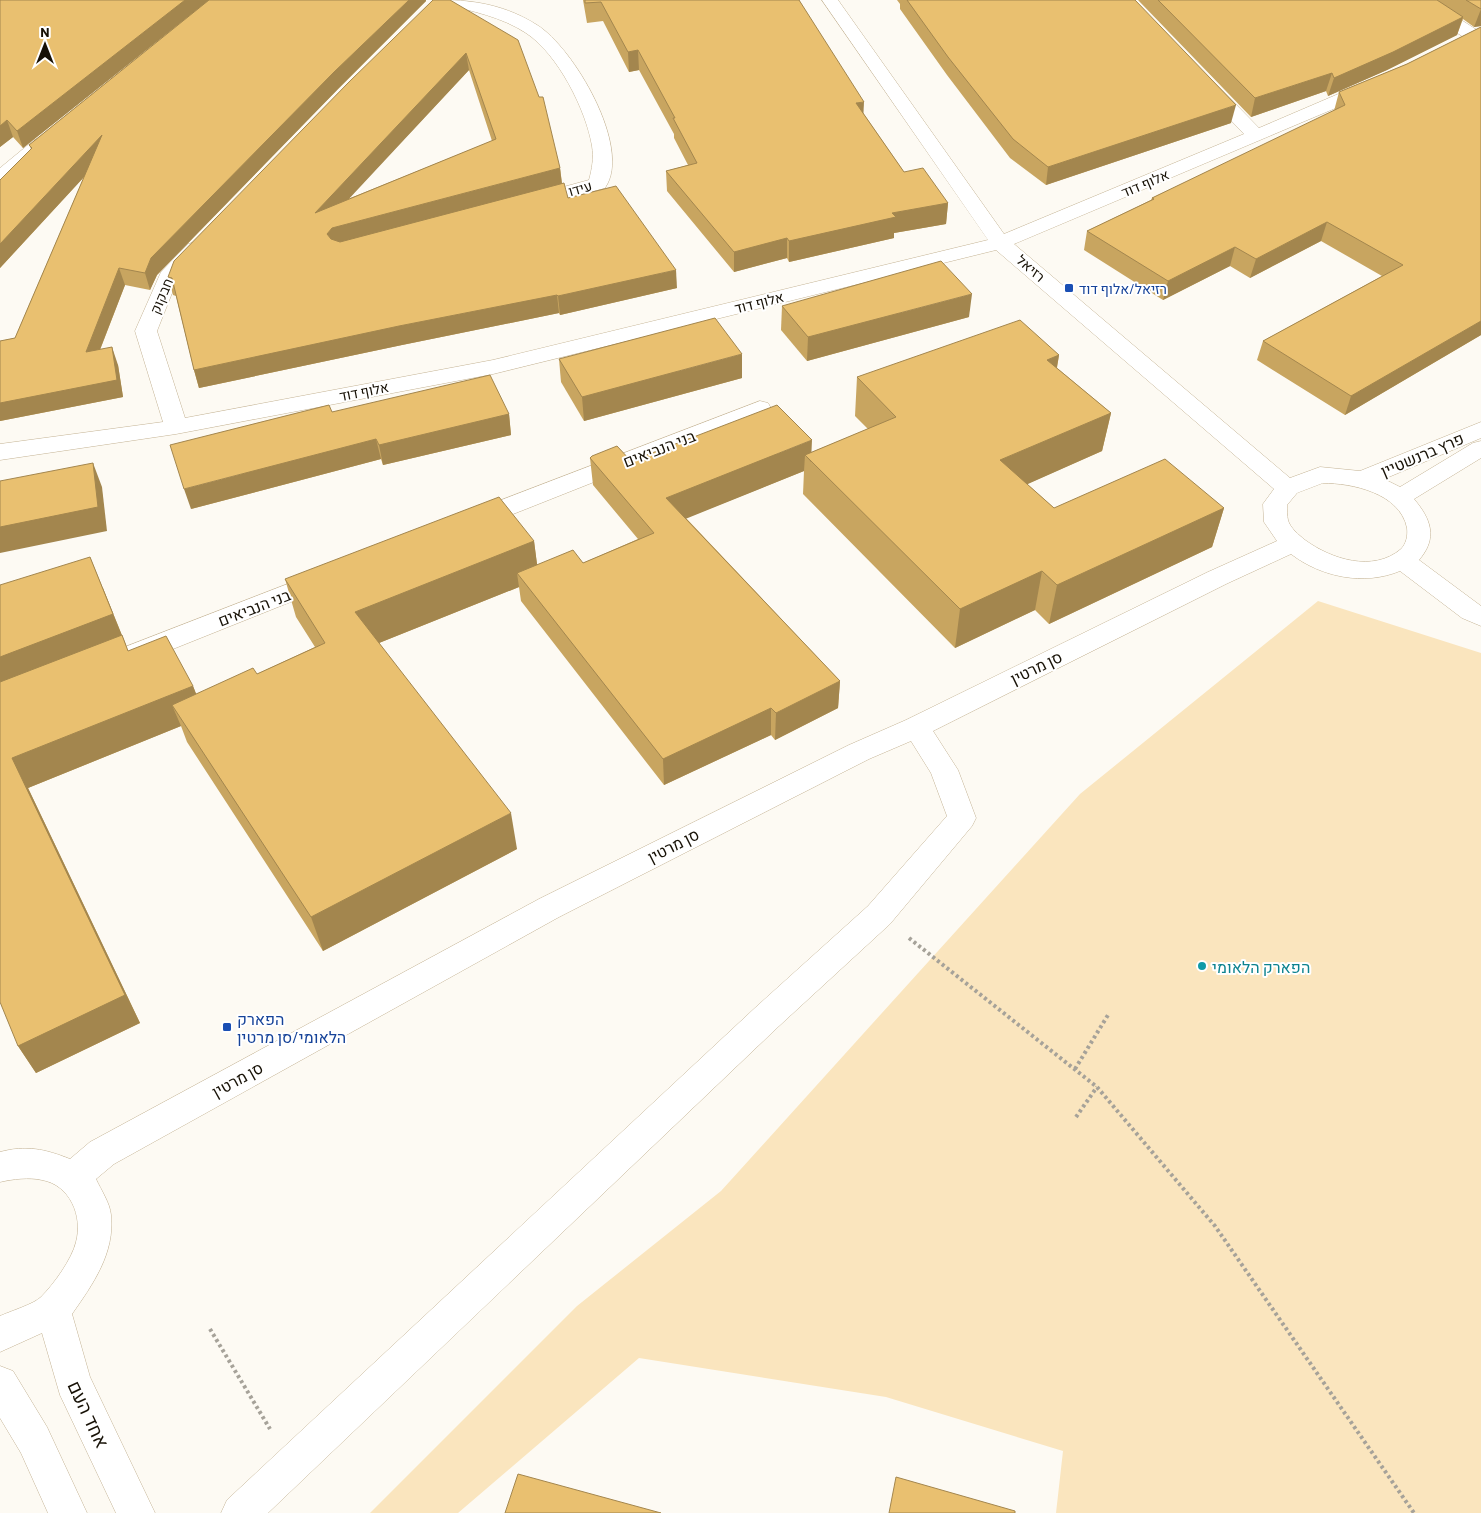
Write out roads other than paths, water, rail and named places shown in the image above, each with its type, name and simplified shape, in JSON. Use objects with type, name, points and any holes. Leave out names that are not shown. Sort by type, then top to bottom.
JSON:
[{"type":"street","name":"רזיאל","points":[[830,0],[1000,242],[1286,486]]},
{"type":"street","points":[[1419,0],[1478,34]]},
{"type":"street","name":"עידו","points":[[441,2],[507,16],[541,35],[561,56],[596,121],[603,160],[598,184],[513,206]]},
{"type":"street","points":[[1457,45],[1478,34]]},
{"type":"street","points":[[1194,72],[1256,136]]},
{"type":"street","name":"אלוף דוד","points":[[0,452],[176,427],[493,367],[1000,242],[1386,80]]},
{"type":"street","points":[[0,178],[58,130]]},
{"type":"street","name":"חבקוק","points":[[176,427],[146,331],[168,276],[206,237]]},
{"type":"street","name":"בני הנביאים","points":[[454,528],[760,408]]},
{"type":"street","name":"פרץ ברנשטיין","points":[[1362,479],[1481,429]]},
{"type":"street","name":"פרץ ברנשטיין","points":[[1399,498],[1481,448]]},
{"type":"street","points":[[1320,475],[1341,475],[1362,479],[1382,487],[1399,498],[1411,510],[1418,524],[1419,538],[1414,550],[1403,560],[1384,568],[1360,570],[1326,563],[1310,557],[1291,544],[1278,529],[1274,513],[1276,498],[1286,486],[1301,479],[1320,475]]},
{"type":"street","name":"סן מרטין","points":[[72,1178],[102,1153],[549,908],[859,752],[916,727],[1217,578],[1291,544]]},
{"type":"street","points":[[1403,560],[1481,618]]},
{"type":"street","name":"בני הנביאים","points":[[111,663],[343,572]]},
{"type":"street","points":[[240,1513],[879,914],[962,818],[944,770],[916,727]]},
{"type":"street","points":[[0,1167],[12,1164],[41,1164],[66,1173],[84,1190],[94,1213],[94,1241],[83,1270],[53,1310],[0,1334]]},
{"type":"street","name":"אחד העם","points":[[53,1310],[73,1382],[136,1513]]},
{"type":"street","points":[[0,1384],[34,1440],[68,1513]]},
{"type":"place","name":"רזיאל/אלוף דוד","points":[[1069,288]]},
{"type":"place","name":"הפארק הלאומי","points":[[1202,966]]},
{"type":"place","name":"הפארק הלאומי/סן מרטין","points":[[227,1027]]}]
